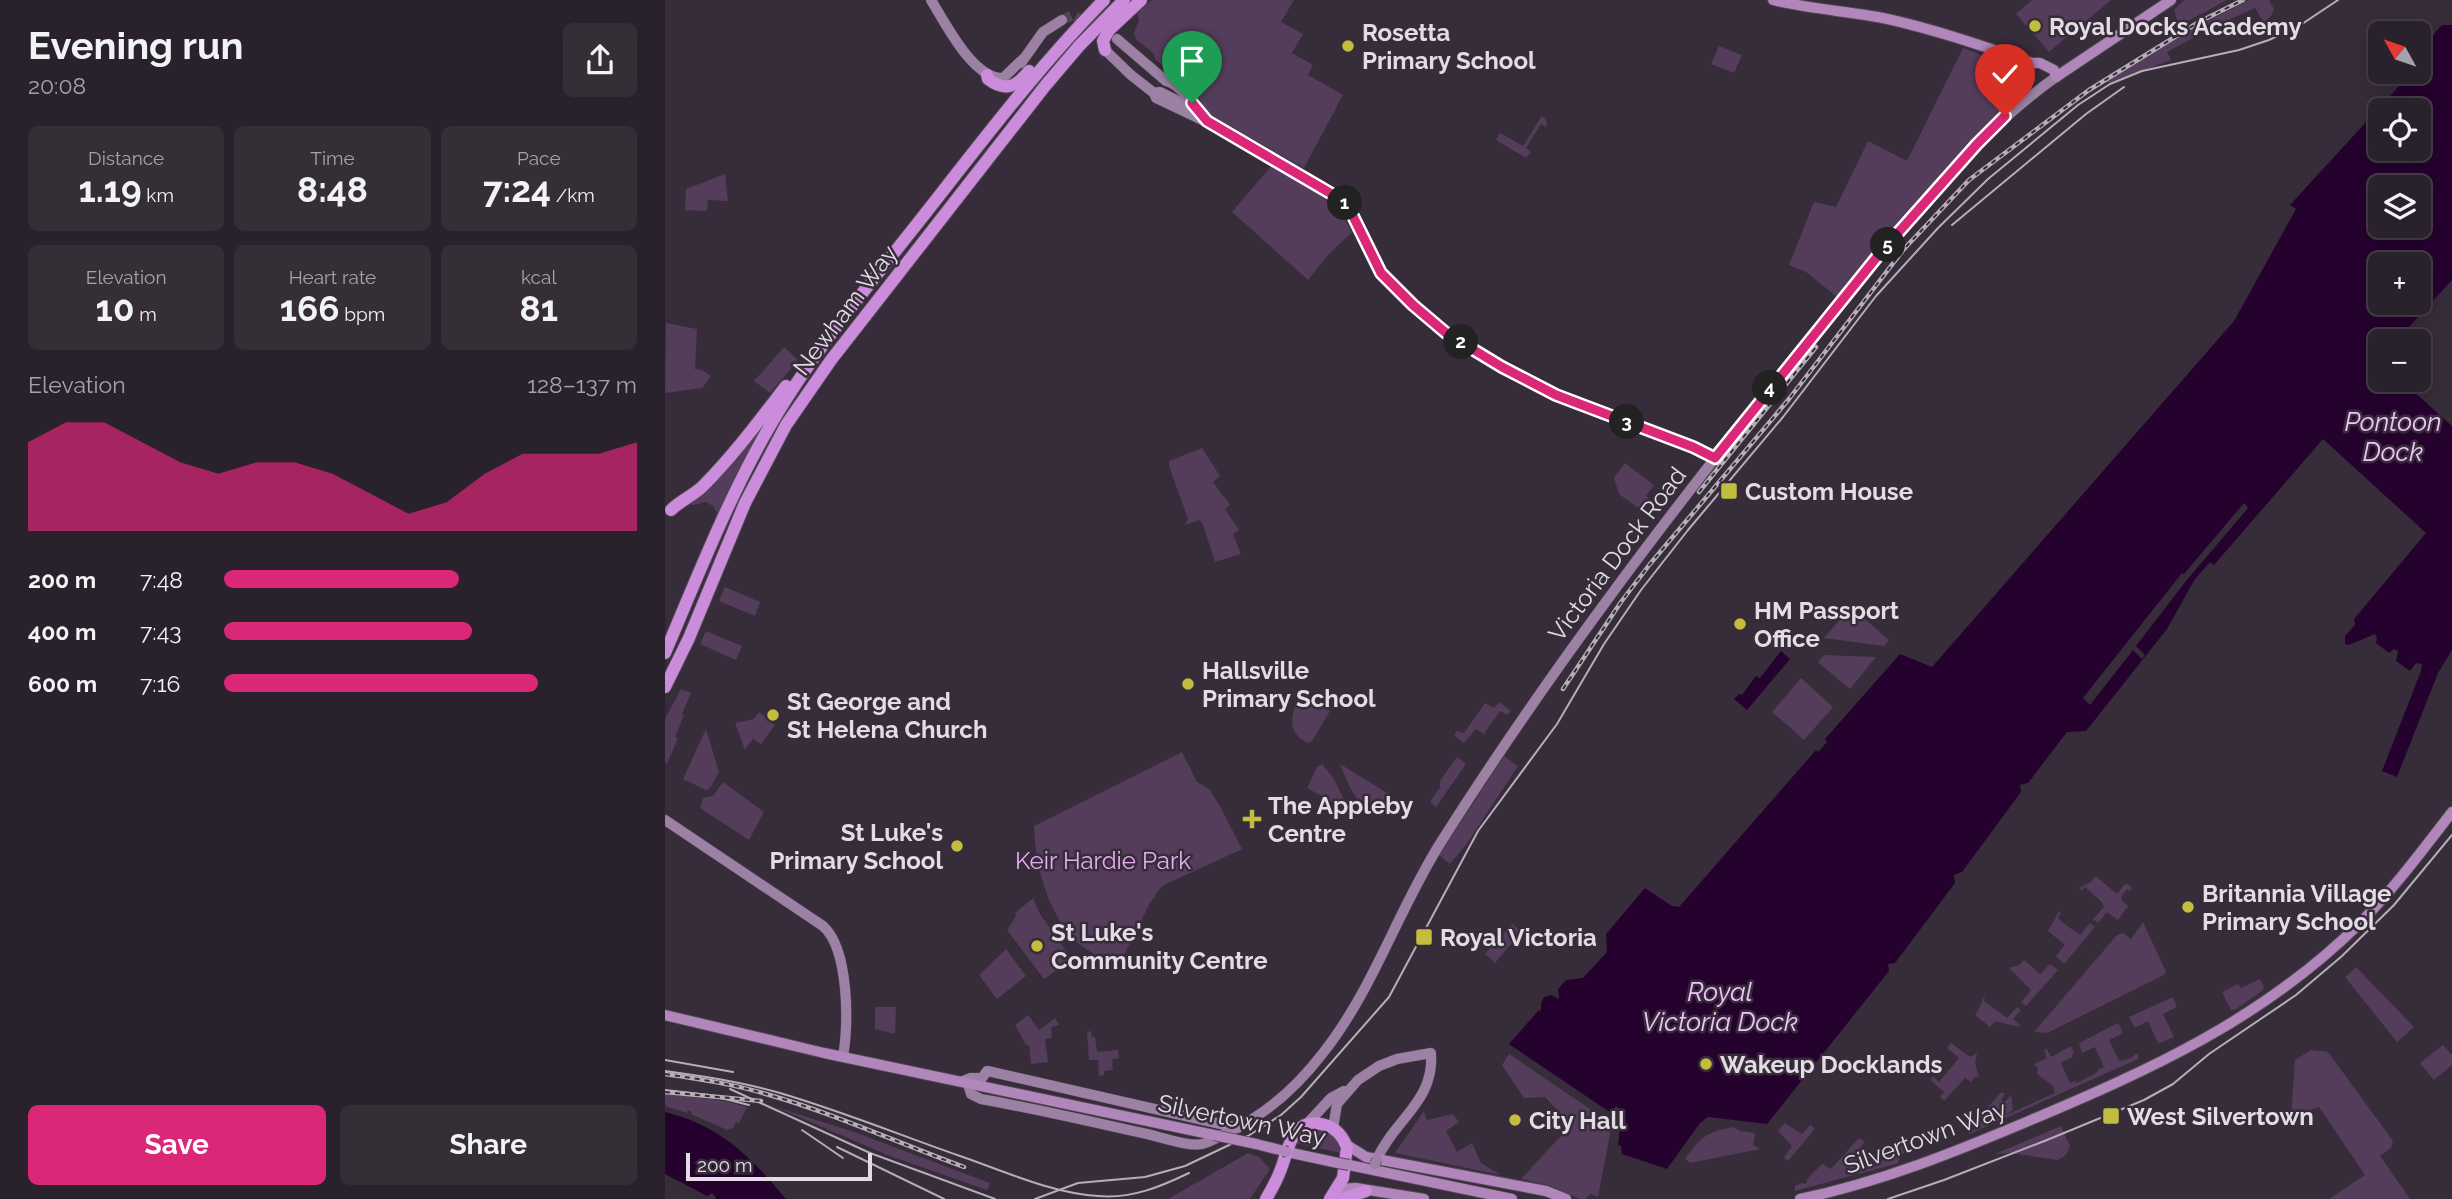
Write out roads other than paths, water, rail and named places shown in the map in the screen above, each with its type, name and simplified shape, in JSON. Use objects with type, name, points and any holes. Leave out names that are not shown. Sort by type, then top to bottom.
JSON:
[{"type":"highway","points":[[992,80],[1014,86],[1022,80],[1092,0]]},
{"type":"highway","name":"Newham Way","points":[[665,653],[741,479],[818,350],[989,132],[1061,46],[1104,0]]},
{"type":"highway","name":"Newham Way","points":[[665,687],[694,626],[745,503],[786,425],[839,350],[1018,120],[1079,46],[1124,0]]},
{"type":"highway","points":[[1105,50],[1103,41],[1109,30],[1141,0]]},
{"type":"highway","points":[[1079,46],[1095,46],[1105,50]]},
{"type":"highway","points":[[989,132],[1004,103],[992,80]]},
{"type":"highway","points":[[668,512],[699,490],[716,472],[805,361],[818,350]]},
{"type":"highway","points":[[1266,1199],[1295,1132],[1306,1125],[1320,1124],[1333,1128],[1347,1145],[1346,1169],[1335,1196]]},
{"type":"highway","points":[[1335,1196],[1371,1191]]},
{"type":"main road","points":[[1773,0],[1878,17],[1928,29],[2032,63],[2041,71],[2056,77]]},
{"type":"main road","name":"Victoria Dock Road","points":[[2056,77],[2166,3]]},
{"type":"main road","name":"Silvertown Way","points":[[1800,1199],[1878,1180],[1955,1152],[2186,1051],[2270,998],[2333,948],[2413,863],[2452,812]]},
{"type":"main road","name":"Silvertown Way","points":[[665,1016],[1512,1199]]},
{"type":"main road","name":"Silvertown Way","points":[[1347,1145],[1366,1157],[1546,1191],[1566,1199]]},
{"type":"main road","points":[[1371,1191],[1424,1199]]},
{"type":"street","points":[[931,0],[992,80],[1017,71],[1043,32],[1062,20]]},
{"type":"street","points":[[1117,38],[1166,81],[1174,84],[1207,121],[1342,200],[1348,206],[1381,273],[1446,333],[1548,391],[1715,458]]},
{"type":"street","points":[[1105,50],[1154,93],[1156,98],[1201,121],[1207,121]]},
{"type":"street","name":"Victoria Dock Road","points":[[966,1082],[971,1094],[993,1101],[1201,1145],[1238,1128],[1297,1083],[1340,1031],[1419,878],[1449,829],[1577,640],[1715,458],[1846,295],[1994,126],[2056,77]]},
{"type":"street","points":[[1166,81],[1182,111]]},
{"type":"street","points":[[1154,93],[1160,92],[1195,109]]},
{"type":"street","points":[[665,820],[823,926],[833,939],[846,991],[846,1040],[843,1056]]},
{"type":"street","points":[[1306,1125],[1331,1098],[1385,1064],[1400,1058],[1431,1053],[1432,1069],[1428,1084],[1416,1105],[1380,1153],[1372,1169]]},
{"type":"street","name":"Silvertown Way","points":[[966,1082],[970,1078],[986,1074],[1238,1128]]},
{"type":"street","points":[[1333,1128],[1335,1110],[1347,1090]]},
{"type":"water","name":"Royal Victoria Dock","points":[[2442,25],[2452,25],[2452,280],[2431,303],[2431,252],[2368,252],[2368,315],[2420,315],[2407,329],[2368,329],[2368,392],[2414,392],[2452,426],[2452,650],[2438,673],[2397,777],[2382,771],[2422,664],[2416,663],[2410,671],[2396,661],[2398,651],[2394,649],[2389,653],[2376,643],[2375,634],[2349,645],[2345,644],[2345,636],[2355,625],[2354,619],[2426,533],[2323,439],[2214,565],[2210,562],[2195,579],[2167,629],[2086,731],[2067,732],[2028,783],[2020,785],[2021,792],[1962,872],[1954,875],[1955,883],[1895,963],[1888,964],[1889,971],[1767,1124],[1708,1117],[1700,1123],[1667,1169],[1622,1154],[1621,1146],[1618,1145],[1622,1110],[1616,1106],[1611,1113],[1509,1044],[1541,1010],[1544,997],[1552,995],[1559,999],[1558,989],[1566,980],[1583,978],[1607,952],[1606,934],[1645,888],[1672,906],[1679,907],[1816,750],[1818,752],[1827,742],[1825,739],[1900,654],[1932,667],[2234,321],[2296,209],[2290,205],[2368,120],[2368,161],[2431,161],[2431,98],[2388,98],[2401,84],[2431,84],[2431,37]]},
{"type":"water","points":[[1781,651],[1790,659],[1747,710],[1734,699],[1739,694],[1742,695],[1756,676],[1760,678]]},
{"type":"water","points":[[665,1112],[702,1125],[718,1134],[747,1156],[786,1199],[715,1199],[712,1193],[707,1196],[665,1174]]},
{"type":"tunnel","points":[[1062,20],[1073,15],[1103,31]]},
{"type":"tram line","points":[[1035,1199],[1078,1183],[1145,1177],[1185,1166],[1248,1136],[1281,1115],[1301,1097],[1389,997],[1478,831],[1557,724],[1604,644],[1641,590],[1783,417],[1876,296],[1938,228],[1988,179],[2078,105],[2110,84],[2142,71],[2239,50],[2269,40],[2299,26],[2338,0]]},
{"type":"tram line","points":[[1952,225],[2086,114],[2124,87]]},
{"type":"tram line","points":[[1888,1199],[2047,1140],[2144,1100],[2173,1084],[2209,1054],[2296,995],[2342,956],[2394,905],[2452,835]]},
{"type":"tram line","points":[[665,1060],[733,1072]]},
{"type":"tram line","points":[[665,1071],[780,1093],[1063,1191],[1122,1196],[1156,1187],[1189,1173]]},
{"type":"tram line","points":[[730,1089],[870,1153],[995,1199]]},
{"type":"tram line","points":[[665,1090],[709,1095],[749,1105]]},
{"type":"tram line","points":[[802,1130],[843,1158]]},
{"type":"tram line","points":[[837,1147],[944,1199]]},
{"type":"railway","points":[[1563,689],[1650,564],[1789,399],[1904,249],[1969,180],[2089,90],[2199,22],[2243,0]]},
{"type":"railway","points":[[1699,492],[1816,347]]},
{"type":"railway","points":[[665,1074],[754,1090],[841,1119],[964,1167]]},
{"type":"railway","points":[[665,1092],[761,1101]]},
{"type":"place","name":"Royal Docks Academy","points":[[2035,26]]},
{"type":"place","name":"Rosetta Primary School","points":[[1348,46]]},
{"type":"place","name":"Custom House","points":[[1729,491]]},
{"type":"place","name":"HM Passport Office","points":[[1740,624]]},
{"type":"place","name":"Hallsville Primary School","points":[[1188,684]]},
{"type":"place","name":"St George and St Helena Church","points":[[773,715]]},
{"type":"place","name":"The Appleby Centre","points":[[1252,819]]},
{"type":"place","name":"St Luke's Primary School","points":[[957,846]]},
{"type":"place","name":"Britannia Village Primary School","points":[[2188,907]]},
{"type":"place","name":"Royal Victoria","points":[[1424,937]]},
{"type":"place","name":"St Luke's Community Centre","points":[[1037,946]]},
{"type":"place","name":"Wakeup Docklands","points":[[1706,1064]]},
{"type":"place","name":"West Silvertown","points":[[2111,1116]]},
{"type":"place","name":"City Hall","points":[[1515,1120]]},
{"type":"water label","name":"Pontoon Dock","points":[[2393,436]]},
{"type":"park label","name":"Keir Hardie Park","points":[[1103,860]]}]
